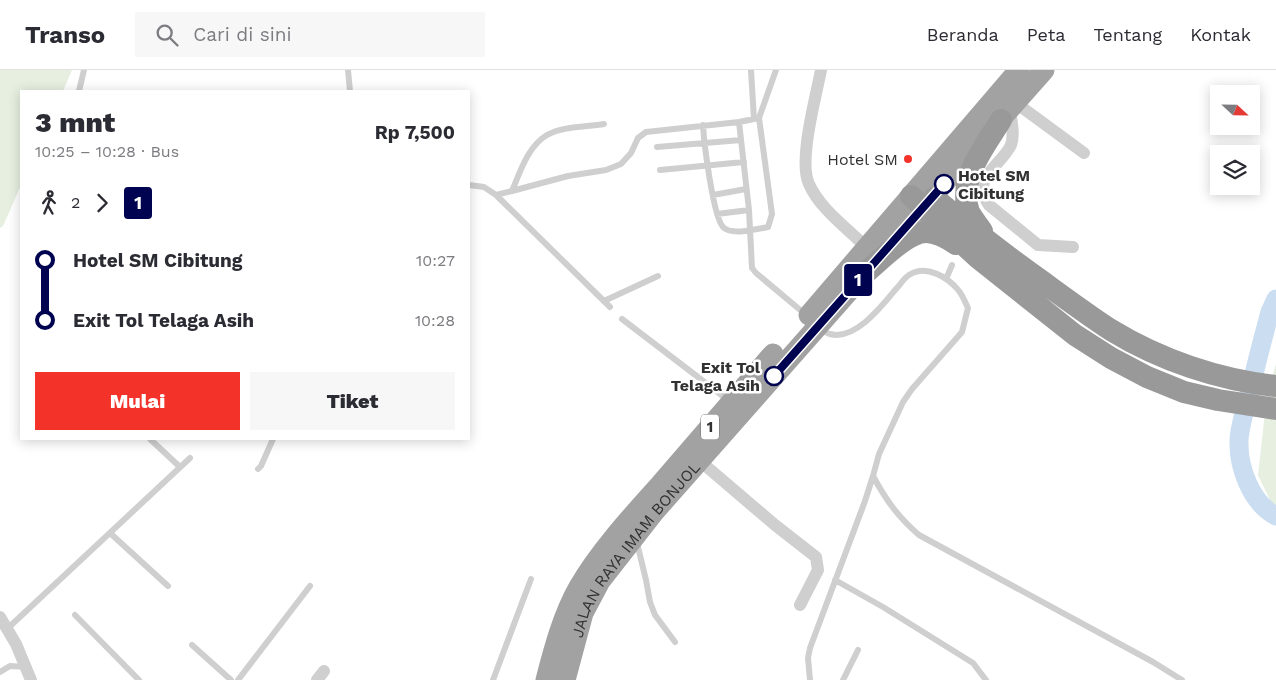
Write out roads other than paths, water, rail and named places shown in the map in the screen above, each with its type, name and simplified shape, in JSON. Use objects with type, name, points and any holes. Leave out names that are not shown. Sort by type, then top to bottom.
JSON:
[{"type":"highway","name":"JALAN RAYA IMAM BONJOL","points":[[546,680],[561,629],[579,588],[595,563],[644,502],[731,402],[813,321],[864,274],[1019,70]]},
{"type":"highway","name":"JALAN RAYA IMAM BONJOL","points":[[565,680],[583,613],[600,581],[654,512],[700,461],[813,321],[866,247],[922,197],[1009,111],[1044,70]]},
{"type":"highway","points":[[984,251],[969,212],[966,186],[969,174],[1009,111]]},
{"type":"highway","points":[[922,197],[1075,335],[1110,358],[1184,392],[1218,400],[1276,409]]},
{"type":"highway","points":[[864,274],[902,243],[915,235],[926,232],[942,235],[984,251],[1112,330],[1181,364],[1250,383],[1276,386]]},
{"type":"street","points":[[821,70],[806,149],[805,165],[808,183],[814,194],[828,210],[866,247]]},
{"type":"street","points":[[1009,111],[1084,153]]},
{"type":"street","points":[[1009,111],[1013,131],[1011,144],[986,176],[982,196],[989,205],[1038,245],[1073,247]]},
{"type":"street","points":[[700,461],[775,526],[816,557],[818,570],[800,605]]},
{"type":"street","points":[[0,617],[31,680]]},
{"type":"lane","points":[[79,90],[84,70]]},
{"type":"lane","points":[[348,70],[350,90]]},
{"type":"lane","points":[[703,125],[704,143],[713,195],[717,214],[723,228],[731,232],[768,227],[772,214],[751,70]]},
{"type":"lane","points":[[757,118],[776,70]]},
{"type":"lane","points":[[496,195],[568,176],[606,170],[621,164],[631,153],[638,138],[646,132],[739,122],[757,118]]},
{"type":"lane","points":[[739,122],[751,230],[752,268],[829,334],[844,335],[856,329],[876,312],[908,275],[919,271],[933,272],[946,279],[960,291],[968,308],[962,332],[903,402],[878,454],[865,501],[810,648],[808,658],[810,680]]},
{"type":"lane","points":[[512,191],[527,158],[536,144],[547,135],[562,130],[604,124]]},
{"type":"lane","points":[[656,147],[741,140]]},
{"type":"lane","points":[[660,170],[744,162]]},
{"type":"lane","points":[[470,185],[484,187],[496,195],[610,307]]},
{"type":"lane","points":[[713,195],[746,189]]},
{"type":"lane","points":[[717,214],[749,210]]},
{"type":"lane","points":[[946,279],[952,265]]},
{"type":"lane","points":[[604,301],[658,276]]},
{"type":"lane","points":[[622,319],[731,402]]},
{"type":"lane","points":[[151,440],[180,467]]},
{"type":"lane","points":[[258,469],[273,440]]},
{"type":"lane","points":[[7,629],[190,458]]},
{"type":"lane","points":[[873,476],[884,496],[902,520],[919,535],[1153,662],[1182,680]]},
{"type":"lane","points":[[110,533],[168,586]]},
{"type":"lane","points":[[636,537],[650,602],[655,615],[675,642]]},
{"type":"lane","points":[[493,680],[531,579]]},
{"type":"lane","points":[[835,580],[883,607],[972,663],[986,680]]},
{"type":"lane","points":[[238,680],[310,586]]},
{"type":"lane","points":[[75,615],[136,679]]},
{"type":"lane","points":[[192,644],[231,680]]},
{"type":"lane","points":[[843,680],[858,650]]},
{"type":"lane","points":[[0,672],[10,666],[26,667]]},
{"type":"waterway","points":[[1276,299],[1270,312],[1262,341],[1239,440],[1241,461],[1248,483],[1260,502],[1276,516]]},
{"type":"place","name":"Hotel SM","points":[[908,159]]},
{"type":"place","name":"Hotel SM Cibitung","points":[[944,184]]},
{"type":"place","name":"Exit Tol Telaga Asih","points":[[774,376]]}]
